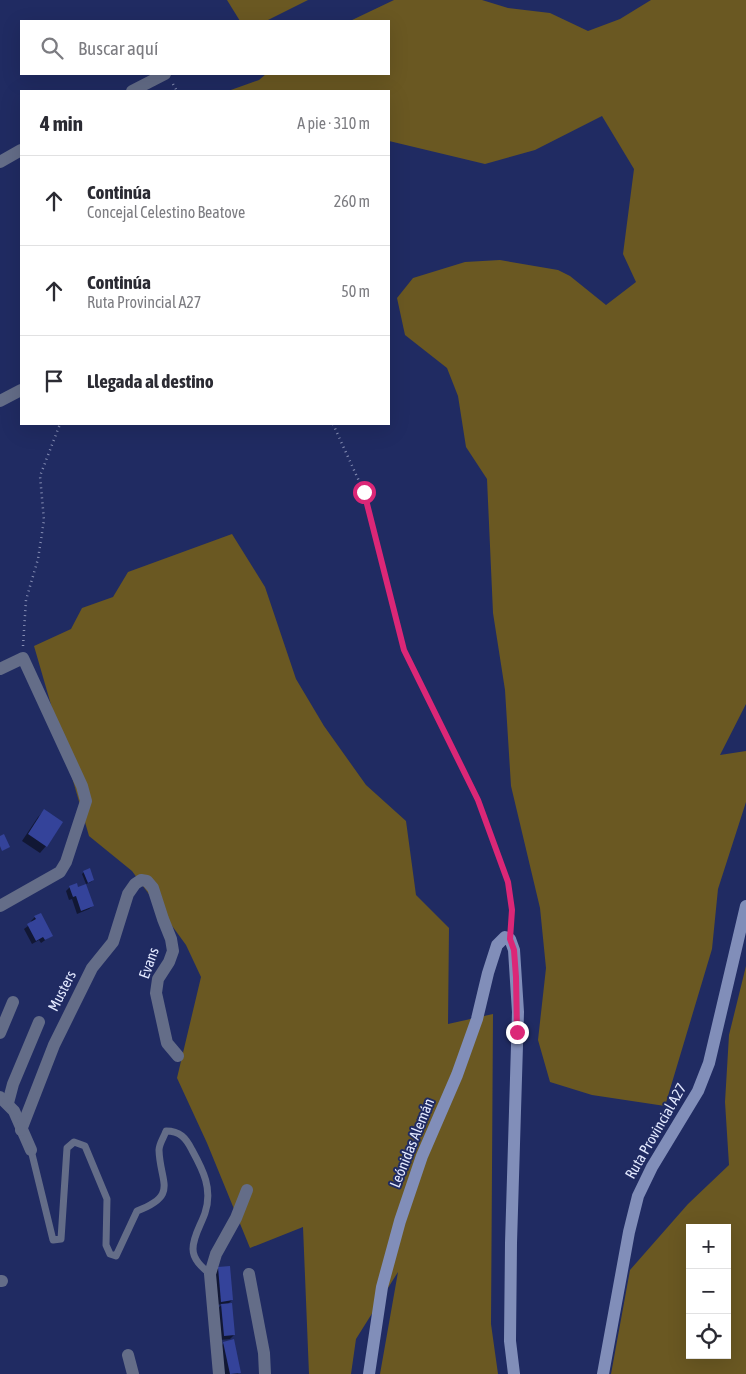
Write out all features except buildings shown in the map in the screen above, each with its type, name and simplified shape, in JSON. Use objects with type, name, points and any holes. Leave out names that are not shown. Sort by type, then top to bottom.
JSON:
[{"type":"street","points":[[134,90],[163,75]]},
{"type":"street","points":[[0,162],[19,156]]},
{"type":"street","points":[[2,396],[20,390]]},
{"type":"street","points":[[0,669],[22,658],[82,786],[86,801],[66,862],[60,872],[0,906]]},
{"type":"street","name":"Musters","points":[[21,1130],[54,1045],[92,968],[113,942],[128,894],[134,884],[141,880],[148,881]]},
{"type":"street","name":"Evans","points":[[148,881],[153,888],[171,939],[173,951],[170,962],[158,979],[156,993],[167,1043],[178,1056]]},
{"type":"street","name":"Ruta Provincial A27","points":[[603,1374],[629,1232],[638,1196],[652,1167],[690,1106],[709,1063],[746,906]]},
{"type":"street","name":"Leónidas Alemán","points":[[370,1374],[382,1287],[400,1221],[422,1156],[472,1035],[497,945],[505,937],[510,939]]},
{"type":"street","points":[[510,939],[514,950],[516,968],[518,1012],[510,1242],[510,1341],[514,1374]]},
{"type":"street","points":[[0,1033],[13,1002]]},
{"type":"street","points":[[31,1150],[14,1110],[4,1100],[13,1084],[39,1022]]},
{"type":"street","points":[[219,1374],[210,1274],[216,1254],[236,1218],[247,1190]]},
{"type":"street","points":[[249,1274],[264,1353],[265,1374]]},
{"type":"street","points":[[128,1355],[133,1374]]},
{"type":"lane","points":[[31,1150],[53,1240],[61,1238],[67,1148],[74,1142],[86,1146],[106,1199],[106,1245],[110,1254],[116,1256],[137,1211],[153,1205],[162,1194],[164,1180],[158,1148],[166,1131],[176,1131],[186,1138],[204,1172],[208,1190],[206,1211],[196,1233],[193,1251],[198,1264],[210,1274]]},
{"type":"path","points":[[22,658],[26,600],[38,559],[44,520],[40,476],[60,425]]},
{"type":"path","points":[[332,425],[364,492],[404,650],[478,800],[508,882],[512,910],[510,939]]},
{"type":"shaded area","points":[[227,0],[308,0],[268,20],[239,20]]},
{"type":"shaded area","points":[[394,0],[482,0],[508,8],[550,13],[588,31],[620,19],[651,0],[746,0],[746,704],[720,755],[746,751],[746,802],[718,889],[712,949],[665,1106],[592,1095],[550,1082],[538,1040],[546,968],[540,908],[511,786],[505,690],[493,613],[487,479],[466,447],[458,396],[447,368],[405,335],[397,298],[413,278],[465,262],[500,260],[558,270],[570,276],[606,305],[636,282],[623,254],[634,169],[602,116],[535,150],[485,164],[390,141],[390,90],[231,90],[259,80],[265,75],[390,75],[390,20],[352,20]]},
{"type":"shaded area","points":[[232,534],[265,587],[296,679],[324,726],[366,785],[406,821],[416,895],[449,928],[448,1024],[493,1014],[491,1324],[498,1374],[380,1374],[398,1272],[356,1339],[351,1374],[309,1374],[303,1227],[250,1248],[207,1143],[177,1078],[201,977],[186,945],[132,871],[89,836],[34,646],[71,629],[82,608],[113,597],[128,572]]},
{"type":"shaded area","points":[[746,966],[746,1374],[611,1374],[630,1270],[688,1204],[729,1165],[725,1102],[729,1035]]},
{"type":"route","points":[[364,492],[404,650],[478,800],[508,882],[512,910],[510,939],[514,950],[518,1012],[517,1032]]}]
